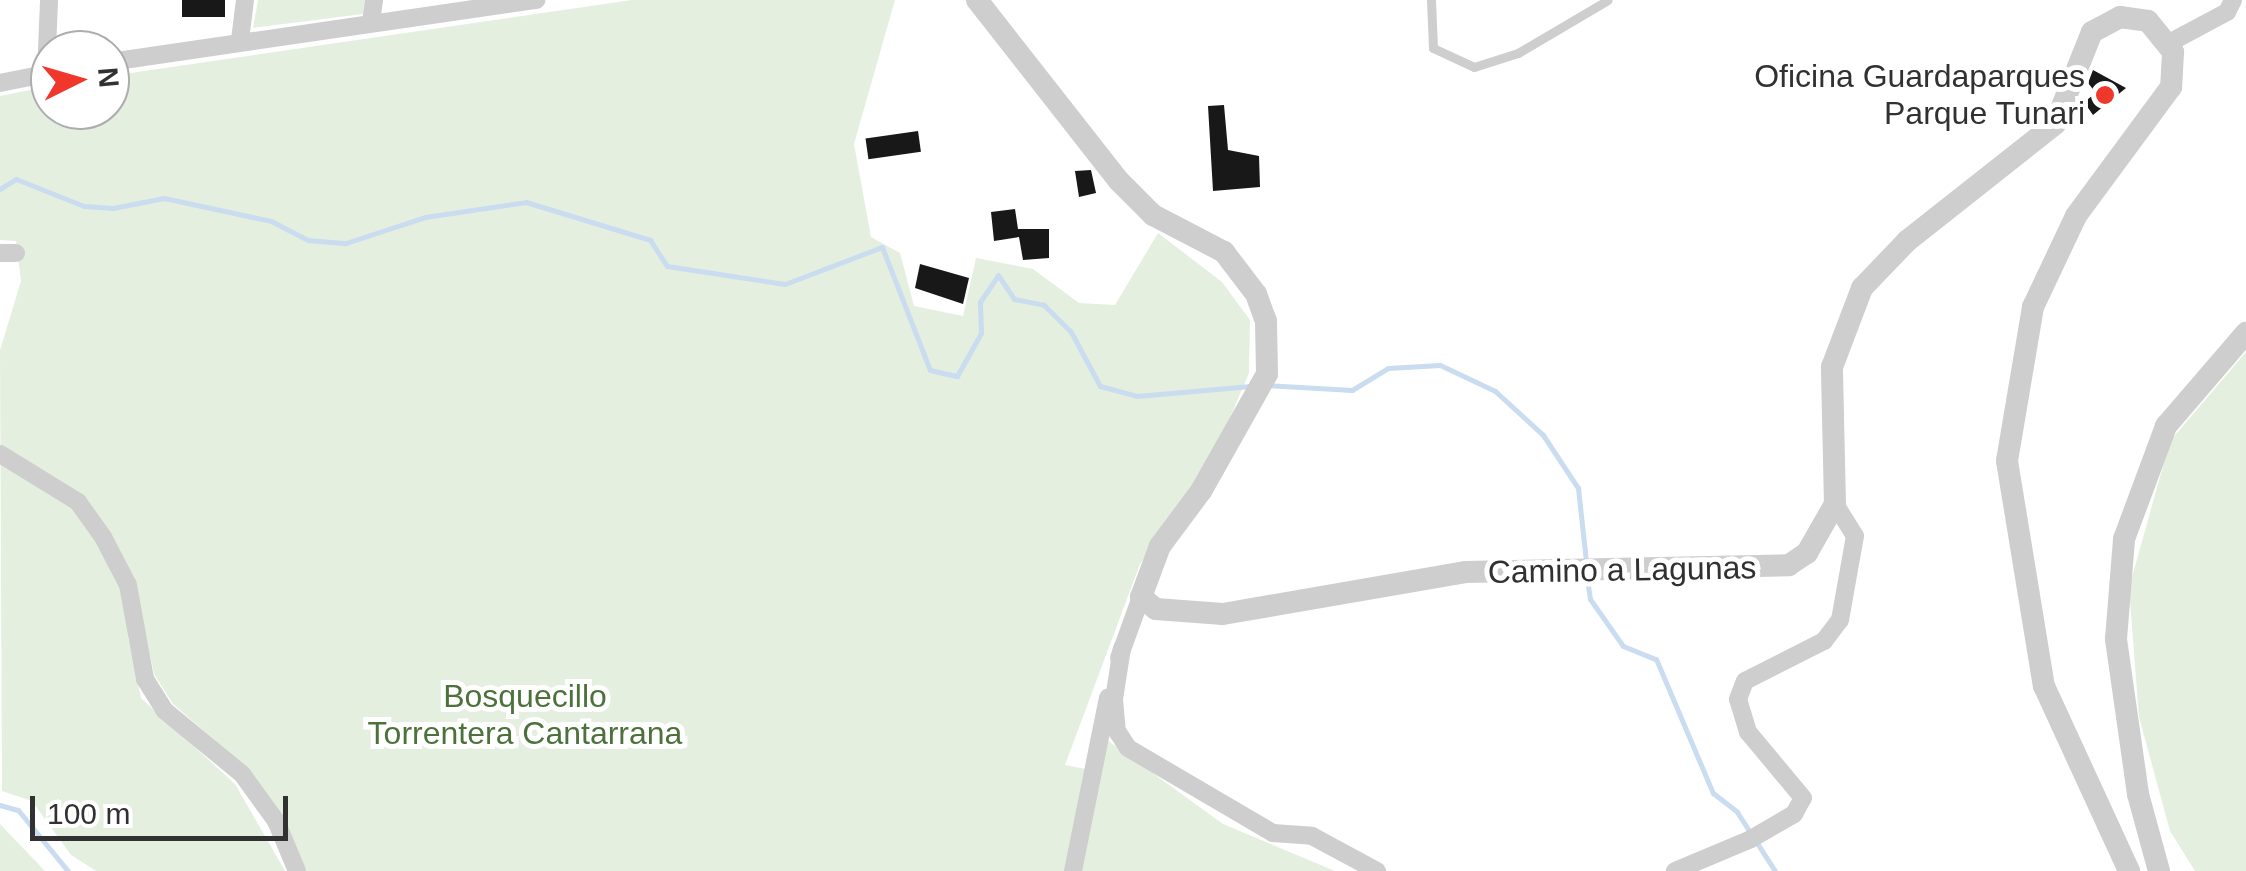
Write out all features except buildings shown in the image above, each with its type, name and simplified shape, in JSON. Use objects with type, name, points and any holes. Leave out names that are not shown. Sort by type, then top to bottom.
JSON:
[{"type":"street","points":[[49,0],[49,30]]},
{"type":"street","points":[[240,40],[246,0]]},
{"type":"street","points":[[371,22],[374,0]]},
{"type":"street","points":[[130,59],[537,0]]},
{"type":"street","points":[[978,0],[1119,181],[1153,214],[1224,252],[1244,275],[1266,321],[1266,374],[1256,396],[1160,546],[1122,648],[1090,765],[1073,871]]},
{"type":"street","points":[[2169,43],[2226,12],[2233,0]]},
{"type":"street","points":[[1675,871],[1752,839],[1794,814],[1803,798],[1748,732],[1738,699],[1745,681],[1824,641],[1840,620],[1855,536],[1835,504],[1832,368],[1862,288],[2055,124],[2092,32],[2135,17],[2169,43],[2176,69],[2162,106],[2076,216],[2033,307],[2007,461],[2044,686],[2129,871]]},
{"type":"street","points":[[0,83],[30,77]]},
{"type":"street","points":[[2159,871],[2138,794],[2116,639],[2124,539],[2166,426],[2246,333]]},
{"type":"street","points":[[0,454],[78,502],[103,537],[128,584],[145,679],[164,710],[242,774],[276,821],[297,871]]},
{"type":"street","name":"Camino a Lagunas","points":[[1142,597],[1156,608],[1223,614],[1466,572],[1754,572],[1806,553],[1835,504]]},
{"type":"street","points":[[1122,648],[1114,699],[1116,731],[1128,748],[1273,833],[1312,836],[1376,871]]},
{"type":"lane","points":[[1430,0],[1433,48],[1474,67],[1518,53],[1608,0]]},
{"type":"green space","points":[[258,0],[365,0],[363,14],[253,28]]},
{"type":"green space","name":"Bosquecillo Torrentera Cantarrana","points":[[632,0],[895,0],[854,144],[871,237],[900,253],[914,306],[963,316],[976,258],[1033,269],[1079,303],[1115,305],[1158,233],[1222,282],[1250,320],[1249,373],[1203,481],[1140,564],[1065,765],[1101,772],[1107,740],[1223,824],[1335,871],[306,871],[247,768],[173,704],[154,674],[145,630],[128,637],[141,698],[235,784],[285,871],[96,871],[71,855],[32,801],[2,791],[0,350],[21,281],[16,241],[0,240],[0,96],[30,90],[30,130],[130,130],[130,73]]},
{"type":"green space","points":[[2246,352],[2246,871],[2195,871],[2170,831],[2139,717],[2129,588],[2170,441]]},
{"type":"green space","points":[[0,824],[45,871],[0,871]]},
{"type":"waterway","points":[[0,189],[16,179],[84,206],[113,208],[164,198],[271,221],[308,240],[346,243],[425,217],[526,202],[650,240],[667,266],[785,284],[882,247],[930,370],[957,376],[981,333],[980,302],[998,275],[1014,299],[1044,305],[1071,332],[1100,386],[1137,396],[1251,386]]},
{"type":"waterway","points":[[1267,385],[1352,390],[1388,368],[1440,365],[1495,391],[1543,435],[1578,488],[1586,562]]},
{"type":"waterway","points":[[1587,578],[1590,599],[1623,646],[1656,659],[1713,793],[1737,812],[1775,871]]},
{"type":"waterway","points":[[0,805],[18,810],[68,871]]},
{"type":"place","name":"Oficina Guardaparques Parque Tunari","points":[[2105,95]]}]
